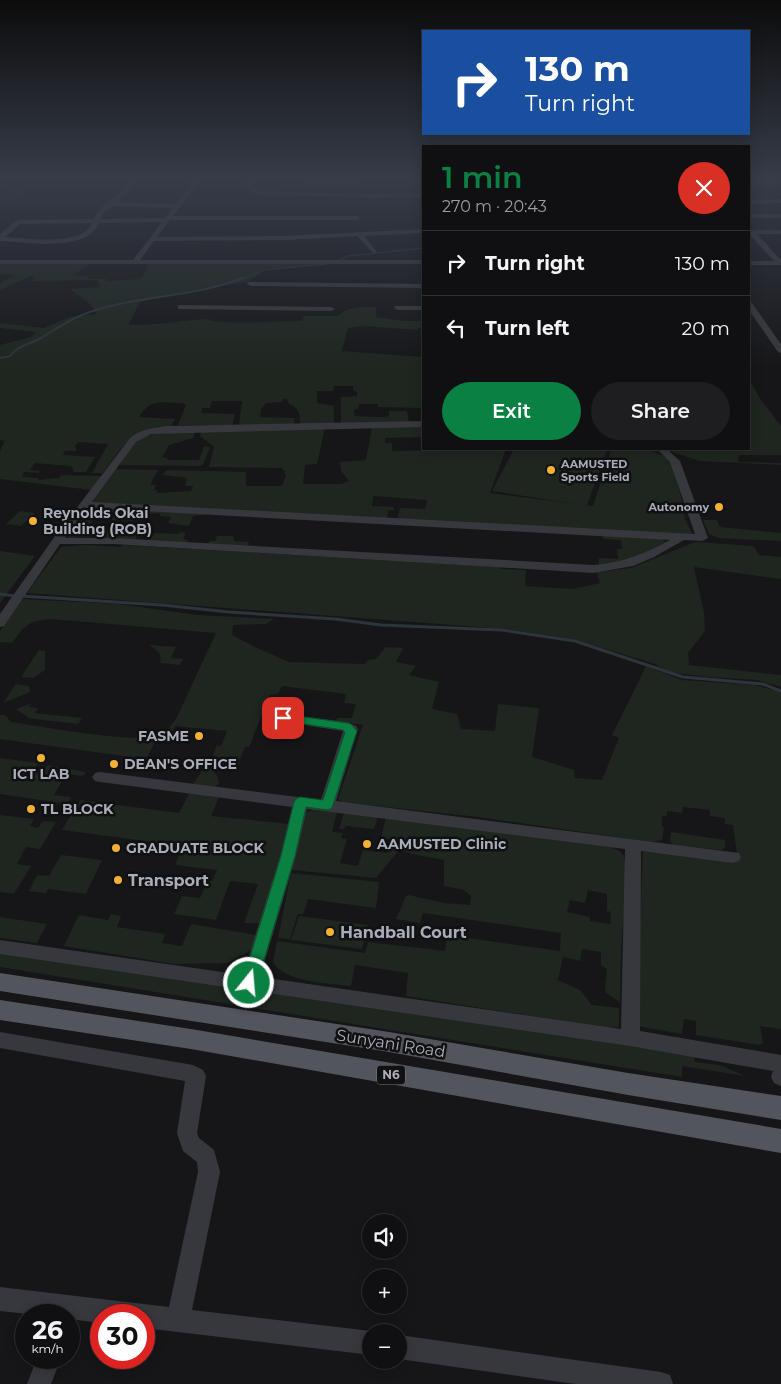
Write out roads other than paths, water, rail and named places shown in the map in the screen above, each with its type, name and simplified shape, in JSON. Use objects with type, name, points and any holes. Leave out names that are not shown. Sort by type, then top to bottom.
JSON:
[{"type":"main road","name":"Sunyani Road","points":[[0,982],[383,1041],[628,1084],[781,1108]]},
{"type":"main road","points":[[168,1008],[191,1039]]},
{"type":"main road","name":"N6","points":[[0,1010],[191,1039],[781,1141]]},
{"type":"street","points":[[6,248],[12,242]]},
{"type":"street","points":[[59,251],[71,242]]},
{"type":"street","points":[[136,261],[150,242]]},
{"type":"street","points":[[365,242],[374,252]]},
{"type":"street","points":[[759,242],[780,263]]},
{"type":"street","points":[[45,262],[52,256]]},
{"type":"street","points":[[0,262],[279,261],[422,286]]},
{"type":"street","points":[[181,307],[317,296],[362,274],[422,262]]},
{"type":"street","points":[[750,263],[780,263]]},
{"type":"street","points":[[250,284],[317,296],[331,309]]},
{"type":"street","points":[[750,306],[781,350]]},
{"type":"street","points":[[398,308],[422,308]]},
{"type":"street","points":[[770,334],[781,334]]},
{"type":"street","points":[[0,623],[57,542],[133,440],[139,435],[167,429],[422,424]]},
{"type":"street","points":[[84,506],[702,538],[675,461],[662,450]]},
{"type":"street","points":[[57,542],[99,541],[600,568],[624,566],[640,560],[655,554],[682,537]]},
{"type":"street","points":[[283,718],[347,726],[351,729],[328,805]]},
{"type":"street","points":[[100,777],[733,858]]},
{"type":"street","points":[[249,983],[288,856],[300,802]]},
{"type":"street","points":[[630,1038],[633,845]]},
{"type":"street","points":[[0,947],[630,1038],[781,1064]]},
{"type":"street","points":[[0,1040],[196,1076],[186,1133],[190,1144],[207,1157],[209,1172],[178,1319]]},
{"type":"street","points":[[0,1299],[30,1304]]},
{"type":"street","points":[[80,1311],[178,1319],[362,1343]]},
{"type":"street","points":[[407,1348],[646,1383]]},
{"type":"street","points":[[39,1384],[45,1369]]},
{"type":"waterway","points":[[340,260],[348,256],[422,248]]},
{"type":"waterway","points":[[239,280],[265,270],[336,263]]},
{"type":"waterway","points":[[0,358],[10,356],[19,348],[39,339],[76,317],[102,308],[223,285],[243,278]]},
{"type":"waterway","points":[[0,594],[15,596]]},
{"type":"waterway","points":[[21,596],[162,605],[229,612],[335,619],[381,625],[502,630],[575,641],[683,677],[763,684],[781,691]]},
{"type":"place","name":"AAMUSTED Sports Field","points":[[551,470]]},
{"type":"place","name":"Autonomy","points":[[719,507]]},
{"type":"place","name":"Reynolds Okai Building (ROB)","points":[[33,521]]},
{"type":"place","name":"FASME","points":[[199,736]]},
{"type":"place","name":"ICT LAB","points":[[41,758]]},
{"type":"place","name":"DEAN'S OFFICE","points":[[114,764]]},
{"type":"place","name":"TL BLOCK","points":[[31,809]]},
{"type":"place","name":"AAMUSTED Clinic","points":[[367,844]]},
{"type":"place","name":"GRADUATE BLOCK","points":[[116,848]]},
{"type":"place","name":"Transport","points":[[118,880]]},
{"type":"place","name":"Handball Court","points":[[330,932]]}]
